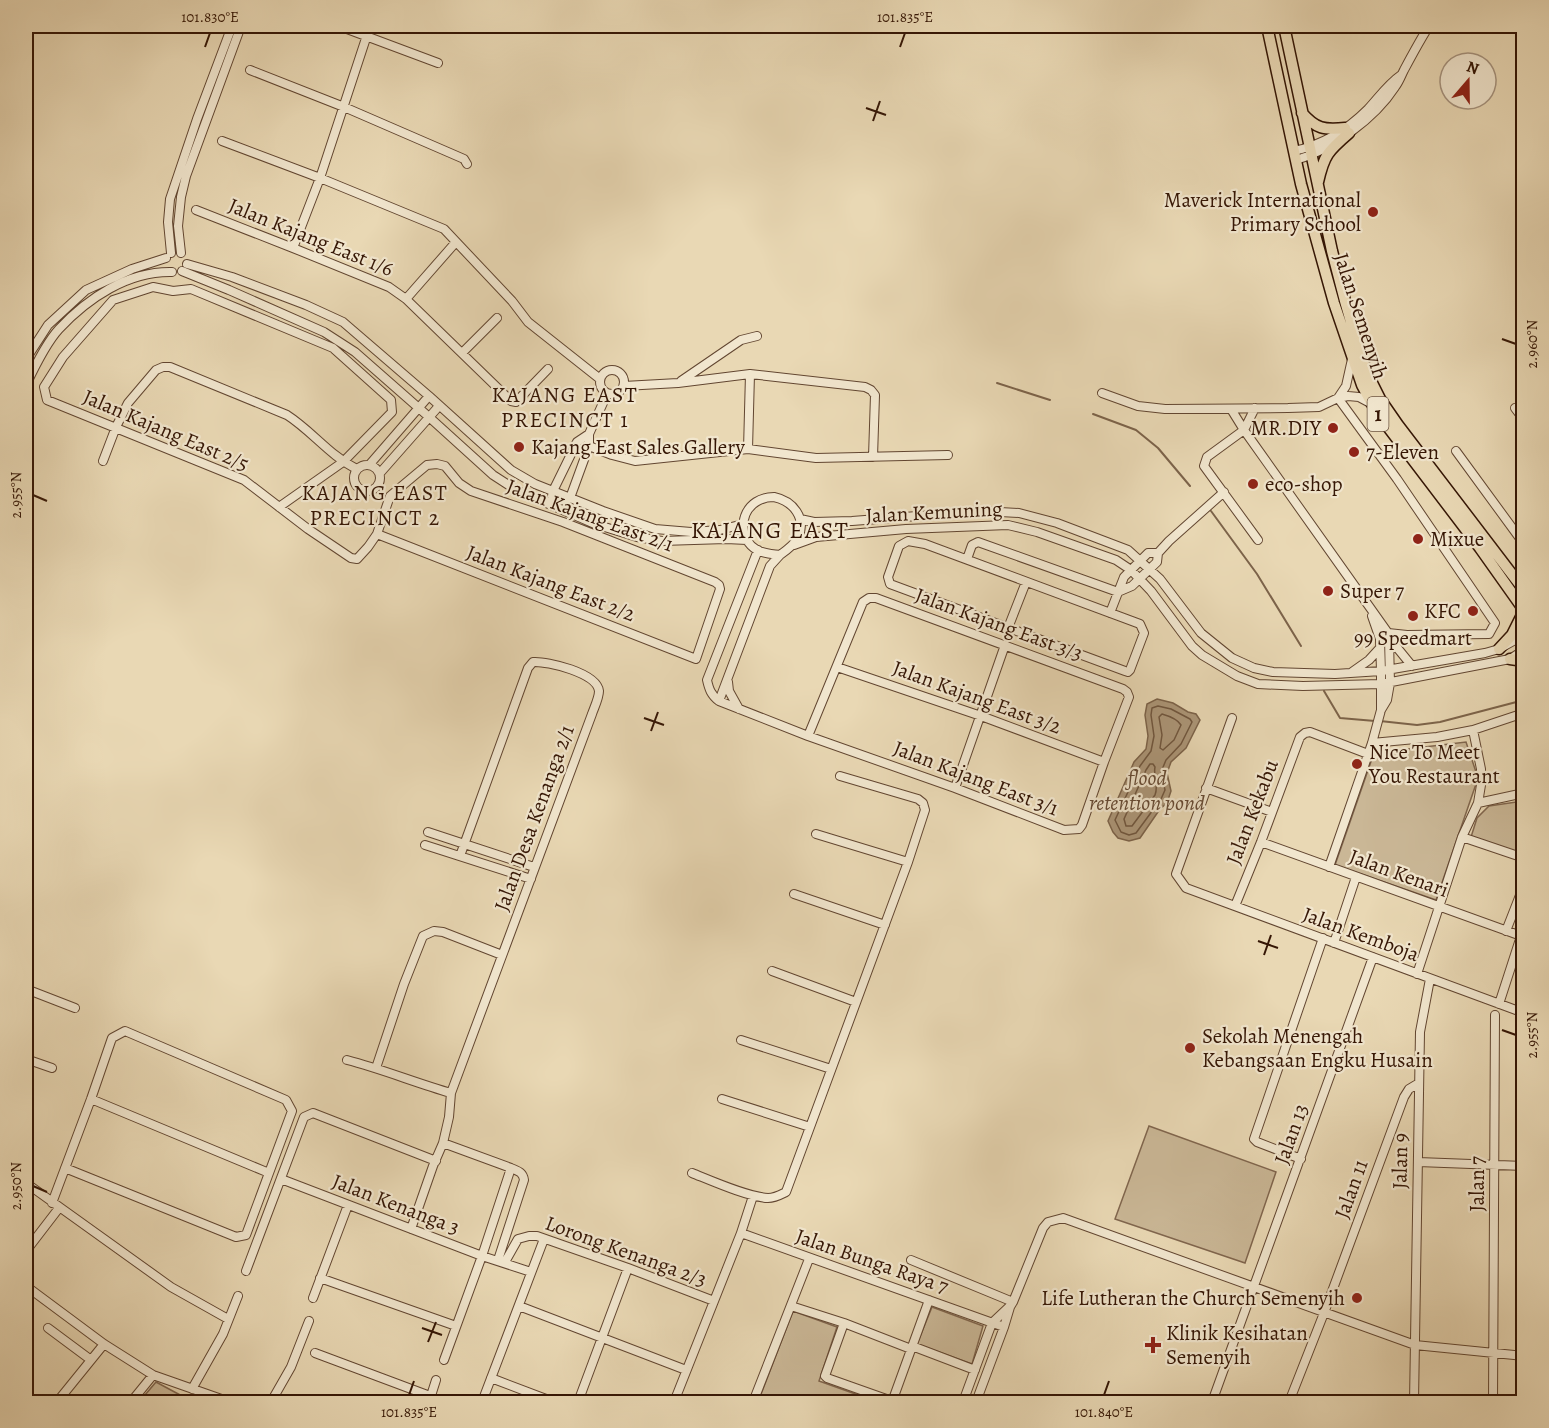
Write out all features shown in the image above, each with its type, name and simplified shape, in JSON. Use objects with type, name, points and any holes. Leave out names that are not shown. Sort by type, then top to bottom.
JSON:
[{"type":"main road","name":"Jalan Semenyih","points":[[1267,26],[1320,256],[1362,385],[1372,404],[1524,610]]},
{"type":"main road","name":"Jalan Semenyih","points":[[1284,26],[1339,281],[1368,375],[1380,399],[1398,425],[1524,590]]},
{"type":"main road","points":[[1302,112],[1311,123],[1322,128],[1347,130]]},
{"type":"main road","points":[[1317,184],[1326,155],[1347,130]]},
{"type":"main road","points":[[1499,649],[1512,635],[1524,610]]},
{"type":"main road","points":[[1510,659],[1524,661]]},
{"type":"street","points":[[232,26],[170,199],[168,255],[165,265],[232,277],[306,305],[343,322],[511,470],[535,484],[655,529],[691,532],[720,530],[743,524]]},
{"type":"street","points":[[181,253],[178,226],[180,197],[241,26]]},
{"type":"street","points":[[339,26],[438,63]]},
{"type":"street","points":[[293,248],[320,178],[369,26]]},
{"type":"street","points":[[1295,155],[1310,152],[1347,130],[1401,74],[1429,26]]},
{"type":"street","points":[[250,70],[344,107],[464,159],[466,164]]},
{"type":"street","points":[[222,141],[444,229],[512,301],[528,322],[600,379]]},
{"type":"street","name":"Jalan Kajang East 1/6","points":[[196,210],[389,287],[406,299],[513,402],[516,402],[548,369]]},
{"type":"street","points":[[406,299],[456,242]]},
{"type":"street","points":[[26,359],[48,325],[86,290],[177,252],[186,257],[180,269]]},
{"type":"street","points":[[26,385],[36,364],[58,330],[90,301],[109,289],[136,277],[180,269],[324,332],[355,352],[493,475],[540,502],[595,524],[637,537],[662,541],[747,540]]},
{"type":"street","name":"Jalan Kajang East 2/5","points":[[343,462],[392,412],[391,400],[333,348],[191,289],[173,291],[153,287],[113,300],[63,357],[44,387],[47,400],[244,480],[308,529],[351,558],[357,559],[377,534]]},
{"type":"street","points":[[462,353],[497,318]]},
{"type":"street","points":[[678,383],[741,340],[757,336]]},
{"type":"street","points":[[1338,398],[1346,386],[1352,359]]},
{"type":"street","points":[[103,461],[128,403],[156,370],[170,367],[287,415],[343,462],[357,469]]},
{"type":"street","points":[[614,370],[623,376],[625,382],[620,392],[607,394],[600,386],[600,379],[607,371],[614,370]]},
{"type":"street","points":[[624,386],[678,383],[750,374],[865,387],[875,395],[873,457]]},
{"type":"street","points":[[748,449],[750,374]]},
{"type":"street","points":[[1102,393],[1138,406],[1165,409],[1319,407],[1348,396],[1359,397],[1372,404]]},
{"type":"street","points":[[570,498],[589,446],[589,434],[607,394]]},
{"type":"street","points":[[370,464],[429,396]]},
{"type":"street","points":[[1338,398],[1397,479],[1495,623],[1489,634],[1389,636]]},
{"type":"street","points":[[380,473],[439,406]]},
{"type":"street","points":[[1255,408],[1244,430],[1208,457],[1204,466],[1258,540]]},
{"type":"street","points":[[1515,408],[1524,420]]},
{"type":"street","points":[[1231,409],[1399,652],[1412,666]]},
{"type":"street","points":[[564,512],[552,496],[552,491],[577,442],[589,434]]},
{"type":"street","points":[[589,446],[635,461],[748,449],[816,458],[948,455]]},
{"type":"street","points":[[1456,451],[1524,544]]},
{"type":"street","points":[[279,507],[343,462]]},
{"type":"street","points":[[363,465],[374,466],[380,473],[381,480],[378,486],[366,491],[359,488],[354,481],[357,469],[363,465]]},
{"type":"street","name":"Jalan Kajang East 2/1","points":[[390,496],[427,465],[445,466],[459,483],[471,490],[563,522],[715,582],[720,589],[696,658]]},
{"type":"street","points":[[377,534],[390,496],[378,486]]},
{"type":"street","points":[[967,559],[972,545],[978,542],[1118,592],[1132,586],[1140,579],[1150,568],[1154,556],[1224,492]]},
{"type":"street","points":[[540,502],[556,502],[570,498]]},
{"type":"street","points":[[758,550],[707,680],[708,689],[719,701],[770,566],[794,545],[801,528],[797,511],[791,504],[783,499],[765,498],[750,507],[745,515],[743,529],[747,540],[758,550],[767,554],[780,555]]},
{"type":"street","name":"Jalan Kemuning","points":[[800,519],[814,522],[852,521],[982,511],[1018,513],[1057,523],[1128,550],[1160,579],[1201,633],[1232,658],[1254,668],[1273,672],[1335,674],[1386,670],[1485,653],[1499,649],[1524,635]]},
{"type":"street","name":"Jalan Kemuning","points":[[794,545],[816,537],[906,529],[1008,525],[1037,532],[1116,560],[1131,570],[1192,646],[1202,655],[1237,676],[1258,684],[1303,686],[1386,683],[1510,659],[1524,650]]},
{"type":"street","points":[[906,529],[925,544]]},
{"type":"street","name":"Jalan Kajang East 2/2","points":[[377,534],[696,658]]},
{"type":"street","points":[[908,541],[925,544],[967,559],[1140,624],[1143,633],[1130,670],[1128,672],[890,584],[888,577],[899,546],[908,541]]},
{"type":"street","points":[[1128,550],[1154,556]]},
{"type":"street","points":[[1110,613],[1124,578],[1141,560],[1154,556]]},
{"type":"street","points":[[1154,556],[1160,579]]},
{"type":"street","points":[[1116,560],[1124,578]]},
{"type":"street","points":[[1008,628],[1026,582]]},
{"type":"street","points":[[1132,586],[1150,591]]},
{"type":"street","name":"Jalan Kajang East 3/3","points":[[837,666],[863,602],[869,598],[876,598],[1122,688]]},
{"type":"street","points":[[1370,610],[1380,639],[1386,670]]},
{"type":"street","points":[[1399,652],[1401,638],[1407,635]]},
{"type":"street","points":[[1387,700],[1386,670],[1389,636]]},
{"type":"street","points":[[955,788],[1005,645]]},
{"type":"street","points":[[1352,672],[1369,660],[1380,648]]},
{"type":"street","name":"Jalan Desa Kenanga 2/1","points":[[411,1229],[443,1143],[449,1117],[451,1093],[599,692],[596,684],[590,678],[542,662],[533,662],[528,668],[464,844]]},
{"type":"street","points":[[808,736],[837,666]]},
{"type":"street","name":"Jalan Kajang East 3/2","points":[[837,666],[1104,762]]},
{"type":"street","points":[[728,678],[729,691],[739,709]]},
{"type":"street","points":[[1380,713],[1387,700],[1403,684],[1414,679]]},
{"type":"street","points":[[1329,867],[1372,743],[1386,683]]},
{"type":"street","name":"Jalan Kajang East 3/1","points":[[719,701],[808,736],[955,788],[1039,822],[1064,830],[1072,830],[1079,829],[1086,818],[1129,697],[1122,688]]},
{"type":"street","points":[[1372,743],[1437,737],[1473,730],[1524,713]]},
{"type":"street","points":[[1232,718],[1206,789],[1272,812]]},
{"type":"street","points":[[1417,974],[1462,837],[1478,803],[1481,769],[1473,730]]},
{"type":"street","name":"Jalan Kekabu","points":[[1235,906],[1300,737],[1310,732],[1368,754]]},
{"type":"street","points":[[692,1173],[753,1196],[770,1198],[786,1192],[908,862],[925,810],[923,803],[918,799],[840,776]]},
{"type":"street","name":"Jalan Kemboja","points":[[1206,789],[1176,874],[1186,888],[1524,1013]]},
{"type":"street","points":[[1478,803],[1524,793]]},
{"type":"street","points":[[428,832],[534,867]]},
{"type":"street","points":[[816,834],[908,862]]},
{"type":"street","points":[[1462,837],[1524,858]]},
{"type":"street","name":"Jalan Kenari","points":[[1261,842],[1522,937]]},
{"type":"street","points":[[460,856],[464,844]]},
{"type":"street","points":[[425,845],[531,879]]},
{"type":"street","points":[[1334,943],[1356,877]]},
{"type":"street","points":[[1506,931],[1524,885]]},
{"type":"street","points":[[794,894],[885,925]]},
{"type":"street","points":[[376,1068],[423,936],[434,931],[443,932],[502,955]]},
{"type":"street","points":[[1499,1004],[1522,937]]},
{"type":"street","points":[[1301,1159],[1254,1139],[1323,939]]},
{"type":"street","name":"Jalan 13","points":[[1212,1402],[1373,957]]},
{"type":"street","points":[[772,971],[856,1002]]},
{"type":"street","name":"Jalan 9","points":[[1414,1402],[1420,1032],[1430,978]]},
{"type":"street","points":[[26,989],[75,1008]]},
{"type":"street","name":"Jalan 7","points":[[1493,1402],[1495,1015]]},
{"type":"street","points":[[26,1251],[55,1205],[65,1168],[112,1038],[125,1031],[286,1100],[292,1111],[246,1234],[236,1237],[65,1168]]},
{"type":"street","points":[[741,1041],[831,1069]]},
{"type":"street","points":[[347,1060],[451,1093]]},
{"type":"street","points":[[26,1062],[52,1068]]},
{"type":"street","name":"Jalan 11","points":[[1289,1402],[1404,1097],[1409,1089],[1419,1083]]},
{"type":"street","points":[[91,1099],[269,1173]]},
{"type":"street","points":[[722,1099],[810,1127]]},
{"type":"street","points":[[246,1271],[304,1117],[313,1113],[436,1161]]},
{"type":"street","points":[[443,1143],[511,1168],[523,1175],[524,1180],[501,1261]]},
{"type":"street","points":[[1418,1162],[1524,1166]]},
{"type":"street","points":[[444,1360],[511,1168]]},
{"type":"street","name":"Jalan Kenanga 3","points":[[281,1179],[482,1256],[531,1272]]},
{"type":"street","points":[[26,1183],[171,1287],[228,1319]]},
{"type":"street","points":[[674,1402],[741,1233],[753,1196]]},
{"type":"street","points":[[313,1298],[348,1205]]},
{"type":"street","points":[[976,1402],[1011,1304],[1043,1228],[1048,1222],[1063,1218],[1415,1346],[1524,1356]]},
{"type":"street","points":[[26,1233],[35,1239]]},
{"type":"street","name":"Jalan Bunga Raya 7","points":[[741,1233],[1004,1327]]},
{"type":"street","name":"Lorong Kenanga 2/3","points":[[501,1261],[518,1239],[530,1236],[628,1268],[714,1301]]},
{"type":"street","points":[[482,1402],[544,1239]]},
{"type":"street","points":[[753,1402],[809,1258]]},
{"type":"street","points":[[911,1260],[1011,1304]]},
{"type":"street","points":[[578,1402],[628,1268]]},
{"type":"street","points":[[320,1278],[456,1326]]},
{"type":"street","points":[[26,1286],[104,1344],[153,1375],[230,1402]]},
{"type":"street","points":[[192,1389],[223,1334],[238,1296]]},
{"type":"street","points":[[844,1323],[825,1376],[892,1402],[929,1300]]},
{"type":"street","points":[[963,1402],[992,1323],[1011,1304]]},
{"type":"street","points":[[519,1306],[686,1371]]},
{"type":"street","points":[[791,1306],[975,1370]]},
{"type":"street","points":[[271,1402],[291,1367],[309,1322]]},
{"type":"street","points":[[48,1328],[91,1360]]},
{"type":"street","points":[[57,1402],[104,1344]]},
{"type":"street","points":[[315,1353],[430,1400],[446,1402]]},
{"type":"street","points":[[134,1402],[153,1375]]},
{"type":"street","points":[[491,1378],[554,1402]]},
{"type":"street","points":[[430,1400],[436,1380]]},
{"type":"shaded area","points":[[1466,742],[1477,775],[1476,784],[1436,900],[1335,865],[1374,753]]},
{"type":"shaded area","points":[[1523,801],[1523,855],[1471,837],[1477,818],[1489,806]]},
{"type":"shaded area","points":[[1149,1126],[1276,1172],[1245,1263],[1115,1219]]},
{"type":"shaded area","points":[[932,1307],[983,1326],[972,1364],[917,1344]]},
{"type":"shaded area","points":[[793,1311],[837,1327],[819,1381],[878,1402],[758,1402]]},
{"type":"shaded area","points":[[156,1382],[198,1402],[148,1402],[145,1395]]},
{"type":"water","name":"flood retention pond","points":[[1157,699],[1173,703],[1196,714],[1200,720],[1186,748],[1171,762],[1167,773],[1171,791],[1167,803],[1160,809],[1140,838],[1129,841],[1118,838],[1108,821],[1134,762],[1146,749],[1147,704]]},
{"type":"waterway","points":[[997,383],[1050,400]]},
{"type":"waterway","points":[[1093,414],[1136,430],[1158,448],[1190,486]]},
{"type":"waterway","points":[[1211,511],[1257,574],[1301,646]]},
{"type":"waterway","points":[[1324,691],[1340,718],[1375,721]]},
{"type":"waterway","points":[[1380,721],[1417,725],[1440,722],[1524,700]]},
{"type":"place","name":"Maverick International Primary School","points":[[1373,212]]},
{"type":"place","name":"MR.DIY","points":[[1333,428]]},
{"type":"place","name":"Kajang East Sales Gallery","points":[[519,447]]},
{"type":"place","name":"7-Eleven","points":[[1354,452]]},
{"type":"place","name":"eco-shop","points":[[1253,484]]},
{"type":"place","name":"Mixue","points":[[1418,539]]},
{"type":"place","name":"Super 7","points":[[1328,591]]},
{"type":"place","name":"KFC","points":[[1473,611]]},
{"type":"place","name":"99 Speedmart","points":[[1413,616]]},
{"type":"place","name":"Nice To Meet You Restaurant","points":[[1357,764]]},
{"type":"place","name":"Sekolah Menengah Kebangsaan Engku Husain","points":[[1190,1048]]},
{"type":"place","name":"Life Lutheran the Church Semenyih","points":[[1357,1298]]},
{"type":"place","name":"Klinik Kesihatan Semenyih","points":[[1153,1345]]},
{"type":"district","name":"KAJANG EAST PRECINCT 1","points":[[565,407]]},
{"type":"district","name":"KAJANG EAST PRECINCT 2","points":[[375,504]]},
{"type":"district","name":"KAJANG EAST","points":[[770,530]]}]
